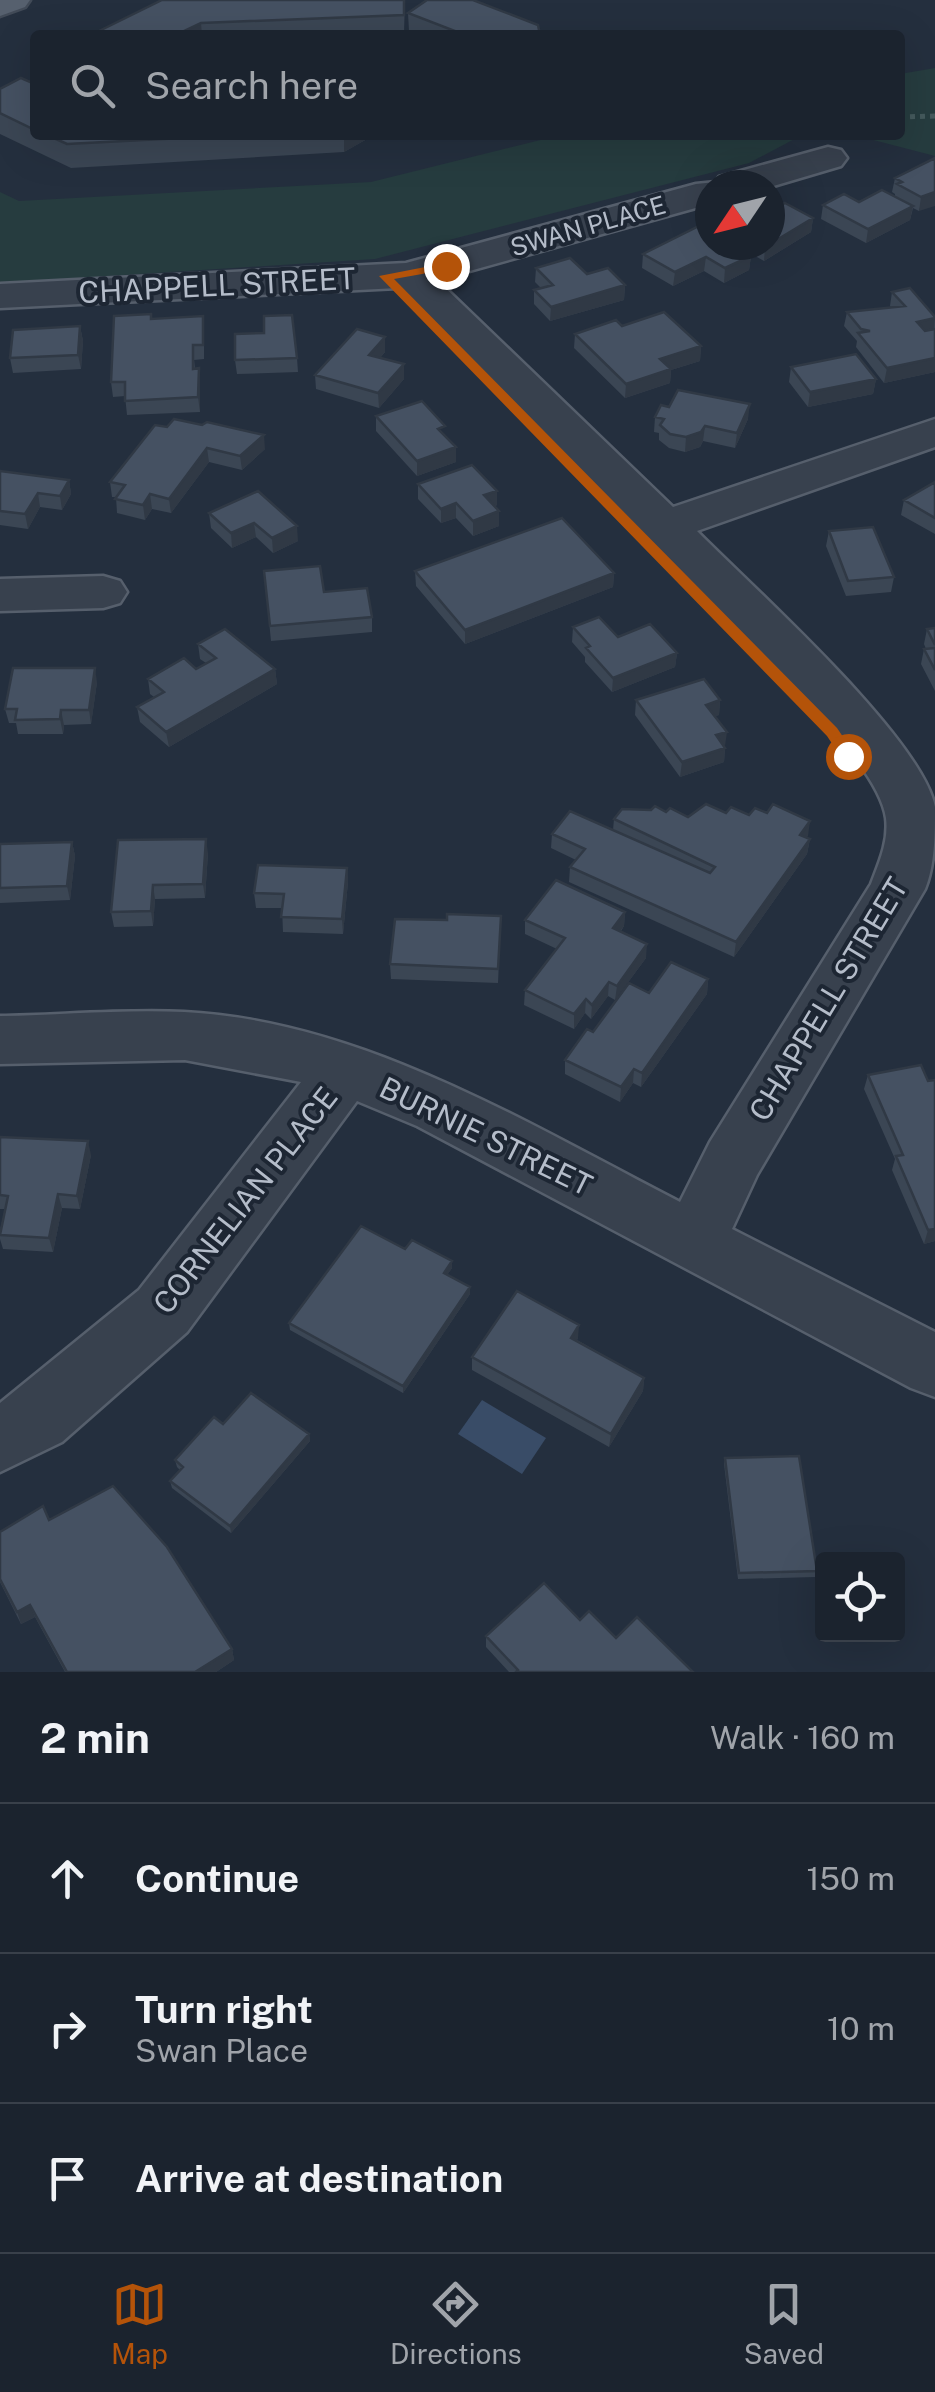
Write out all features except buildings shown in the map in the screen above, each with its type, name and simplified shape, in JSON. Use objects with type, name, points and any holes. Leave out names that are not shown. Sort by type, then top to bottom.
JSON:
[{"type":"main road","points":[[0,6],[13,0]]},
{"type":"street","points":[[785,170],[828,158]]},
{"type":"street","name":"SWAN PLACE","points":[[408,275],[695,196]]},
{"type":"street","name":"CHAPPELL STREET","points":[[0,296],[408,275],[665,526],[850,717],[888,766],[924,815],[897,889],[732,1161],[694,1240]]},
{"type":"street","points":[[665,526],[935,432]]},
{"type":"street","points":[[0,595],[104,592]]},
{"type":"street","name":"BURNIE STREET","points":[[0,1040],[185,1036],[267,1049],[346,1070],[439,1108],[935,1366]]},
{"type":"street","name":"CORNELIAN PLACE","points":[[0,1438],[37,1419],[163,1312],[346,1070]]},
{"type":"path","points":[[905,117],[935,116]]},
{"type":"green space","points":[[935,68],[935,156],[873,140],[905,140],[905,73]]},
{"type":"green space","points":[[541,140],[793,140],[749,163],[722,170],[695,170],[695,177],[375,259],[0,283],[0,192],[19,201],[371,182]]},
{"type":"water","points":[[482,1400],[546,1438],[522,1474],[458,1434]]},
{"type":"route","points":[[446,266],[385,276],[832,732],[848,756]]}]
